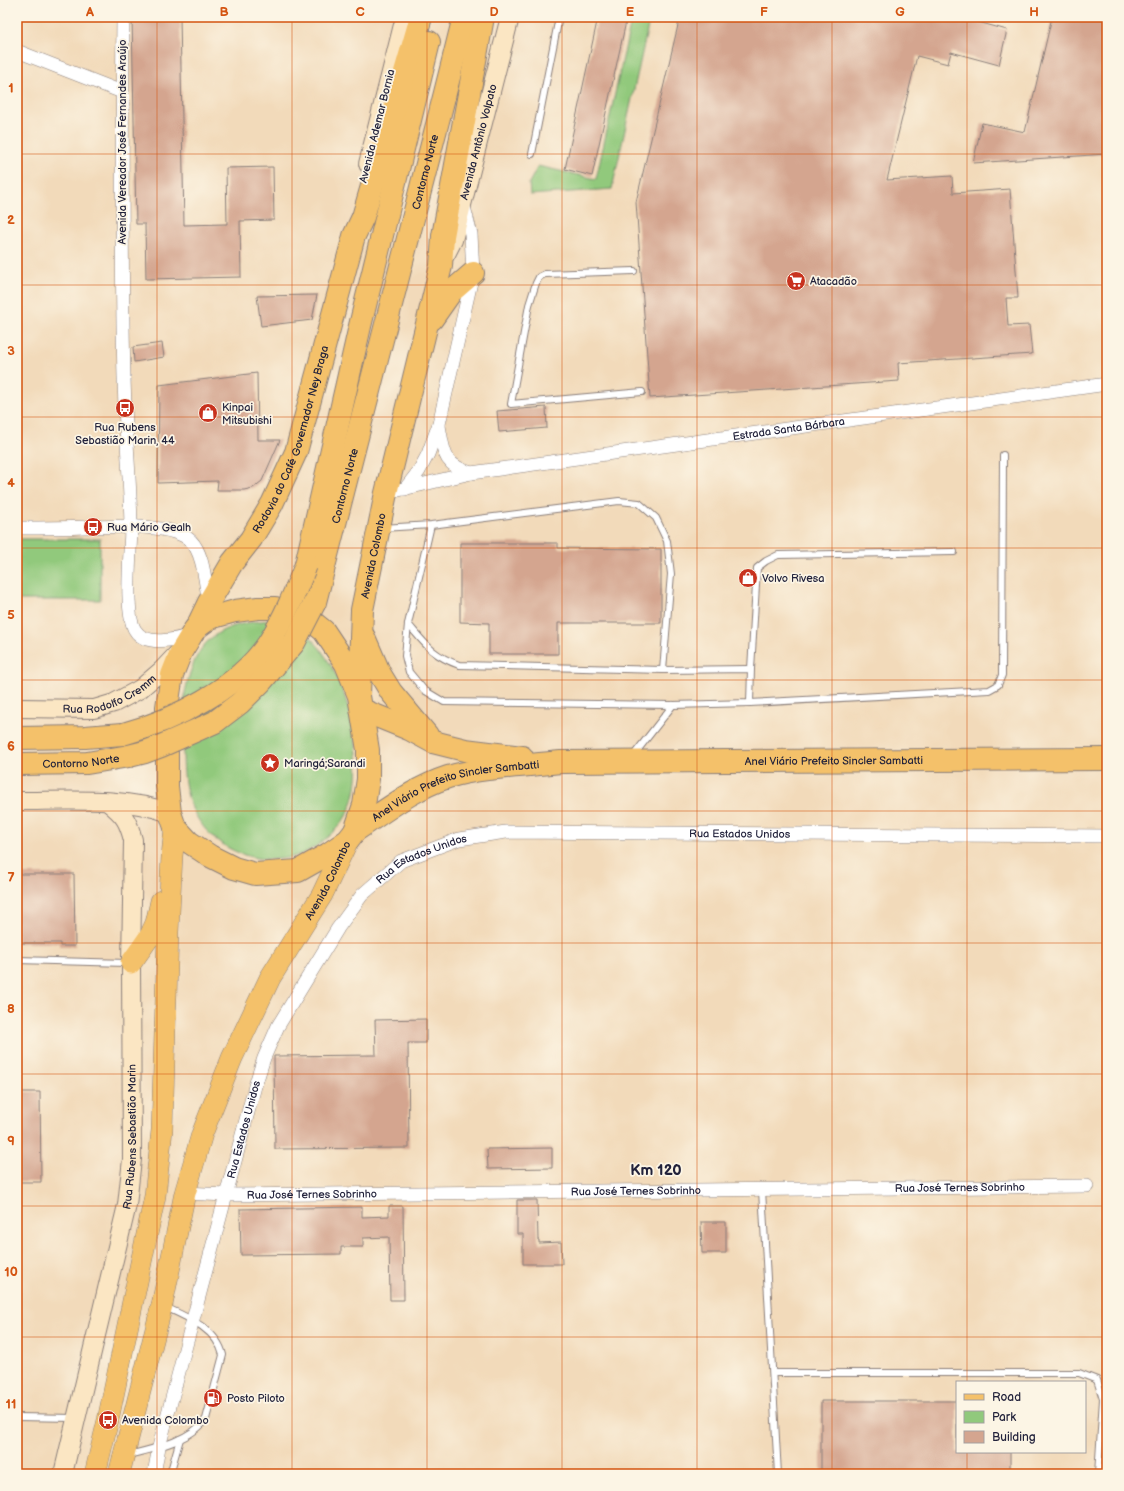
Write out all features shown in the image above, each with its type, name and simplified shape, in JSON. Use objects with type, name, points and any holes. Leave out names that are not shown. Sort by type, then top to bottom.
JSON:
[{"type":"highway","name":"Rodovia do Café Governador Ney Braga","points":[[189,636],[232,563],[251,539],[272,504],[296,452],[354,236],[363,217],[421,17]]},
{"type":"highway","name":"Contorno Norte","points":[[17,738],[85,737],[123,734],[162,722],[206,700],[242,673],[267,644],[291,602],[306,565],[360,326],[434,17]]},
{"type":"highway","name":"Contorno Norte","points":[[17,764],[87,763],[145,752],[215,722],[240,703],[261,682],[294,643],[314,602],[440,117],[464,17]]},
{"type":"highway","name":"Avenida Colombo","points":[[351,835],[364,805],[368,779],[368,750],[360,703],[360,627],[367,578],[378,528],[396,491],[424,332],[441,266],[443,236],[483,17]]},
{"type":"highway","points":[[424,332],[438,309],[451,292],[473,273]]},
{"type":"highway","points":[[173,820],[167,786],[167,707],[172,675],[189,636],[210,618],[235,611],[258,608],[275,608],[294,612],[309,619],[324,631],[346,664],[360,703]]},
{"type":"highway","points":[[360,627],[380,674],[387,686],[433,742]]},
{"type":"highway","name":"Anel Viário Prefeito Sincler Sambatti","points":[[360,703],[433,742],[465,750],[561,762]]},
{"type":"highway","name":"Anel Viário Prefeito Sincler Sambatti","points":[[173,820],[188,842],[210,856],[234,868],[255,874],[276,874],[298,871],[328,854],[351,835],[395,804],[421,788],[449,777],[483,770],[561,762],[1107,759]]},
{"type":"main road","points":[[95,1474],[108,1420],[155,1196],[162,1130],[173,820]]},
{"type":"main road","name":"Avenida Colombo","points":[[122,1465],[162,1305],[185,1193],[202,1134],[232,1058],[270,978],[322,895],[351,835]]},
{"type":"main road","points":[[130,963],[150,936],[156,923],[172,856]]},
{"type":"street","name":"Avenida Vereador José Fernandes Araújo","points":[[123,17],[122,266],[124,379],[131,527]]},
{"type":"street","name":"Avenida Ademar Bornia","points":[[354,236],[356,212],[405,17]]},
{"type":"street","name":"Avenida Antônio Volpato","points":[[441,266],[453,240],[510,17]]},
{"type":"street","points":[[17,51],[122,92]]},
{"type":"street","points":[[396,491],[419,471],[428,454],[439,424],[473,273],[471,234],[463,201]]},
{"type":"street","name":"Estrada Santa Bárbara","points":[[396,491],[471,473],[1107,384]]},
{"type":"street","points":[[439,424],[443,447],[449,461],[454,467],[471,473]]},
{"type":"street","points":[[131,527],[129,605],[130,618],[135,631],[145,638],[165,641],[189,636]]},
{"type":"street","points":[[17,528],[131,527],[164,530],[176,534],[190,541],[198,552],[209,602]]},
{"type":"street","name":"Rua Rodolfo Cremm","points":[[17,708],[94,708],[114,703],[140,689],[162,670],[189,636]]},
{"type":"street","points":[[17,801],[108,802],[145,805],[173,820]]},
{"type":"street","name":"Rua Rubens Sebastião Marin","points":[[63,1474],[127,1205],[132,1159],[130,963],[133,840],[130,826],[122,813],[108,802]]},
{"type":"street","name":"Rua Estados Unidos","points":[[154,1474],[159,1448],[255,1086],[264,1058],[278,1026],[338,928],[362,895],[401,861],[459,839],[506,832],[1107,836]]},
{"type":"street","name":"Rua José Ternes Sobrinho","points":[[185,1193],[226,1195],[1087,1186]]},
{"type":"lane","points":[[532,154],[559,17]]},
{"type":"lane","points":[[634,271],[545,274],[539,277],[529,305],[511,404],[642,392]]},
{"type":"lane","points":[[431,525],[408,624],[405,656],[409,672],[424,690],[444,702],[673,705],[750,703],[989,690],[998,685],[1002,675],[1003,455]]},
{"type":"lane","points":[[378,528],[431,525],[619,501],[639,503],[656,518],[667,541],[671,574],[663,670]]},
{"type":"lane","points":[[750,703],[757,568],[766,561],[778,555],[954,552]]},
{"type":"lane","points":[[408,624],[431,651],[445,660],[459,664],[663,670],[751,669]]},
{"type":"lane","points":[[629,762],[673,705]]},
{"type":"lane","points":[[17,960],[130,963]]},
{"type":"lane","points":[[762,1190],[778,1474]]},
{"type":"lane","points":[[122,1465],[180,1439],[202,1425],[206,1419],[223,1355],[221,1347],[215,1339],[193,1320],[162,1305]]},
{"type":"lane","points":[[772,1373],[1079,1373],[1097,1380],[1103,1400],[1098,1474]]},
{"type":"lane","points":[[17,1418],[76,1418]]},
{"type":"lane","points":[[170,1474],[180,1439]]},
{"type":"green space","points":[[632,17],[650,17],[612,189],[530,195],[529,183],[538,166],[596,179]]},
{"type":"green space","points":[[17,539],[100,539],[100,600],[17,600]]},
{"type":"green space","points":[[271,620],[294,627],[305,633],[319,647],[331,665],[341,686],[349,709],[357,756],[357,778],[353,802],[340,824],[324,840],[304,853],[289,858],[273,859],[257,858],[228,848],[215,839],[204,827],[190,804],[185,780],[183,755],[185,692],[192,666],[198,654],[206,643],[220,632],[228,628],[245,623]]},
{"type":"building","points":[[132,17],[180,17],[184,225],[227,224],[226,168],[273,167],[274,220],[240,221],[241,277],[146,279],[145,224],[136,224]]},
{"type":"building","points":[[598,17],[627,17],[592,176],[565,169]]},
{"type":"building","points":[[680,17],[960,17],[1007,30],[999,65],[951,52],[948,64],[917,56],[887,180],[952,176],[953,193],[1010,189],[1018,298],[1006,298],[1008,326],[1029,325],[1032,354],[898,363],[899,381],[650,398],[636,202]]},
{"type":"building","points":[[1052,17],[1107,17],[1107,154],[973,163],[982,123],[1025,132]]},
{"type":"building","points":[[317,295],[312,320],[261,326],[257,296]]},
{"type":"building","points":[[162,343],[164,357],[134,362],[133,347]]},
{"type":"building","name":"Kinpai Mitsubishi","points":[[257,373],[258,440],[280,440],[262,481],[253,488],[244,490],[217,490],[218,481],[158,483],[159,385]]},
{"type":"building","points":[[546,407],[547,428],[499,432],[497,411]]},
{"type":"building","points":[[460,543],[558,543],[558,548],[661,549],[661,623],[558,623],[558,654],[489,654],[489,623],[460,622]]},
{"type":"building","points":[[17,874],[74,874],[75,946],[60,946],[60,943],[17,943]]},
{"type":"building","points":[[426,1019],[426,1043],[408,1043],[409,1148],[275,1149],[274,1056],[376,1055],[375,1020]]},
{"type":"building","points":[[17,1092],[40,1092],[41,1182],[17,1182]]},
{"type":"building","points":[[552,1148],[552,1168],[488,1169],[487,1149]]},
{"type":"building","points":[[517,1200],[537,1200],[539,1243],[561,1242],[562,1264],[523,1264],[523,1234],[517,1234]]},
{"type":"building","points":[[389,1206],[403,1206],[404,1300],[390,1300],[389,1237],[363,1238],[363,1247],[341,1247],[341,1254],[241,1255],[240,1209],[362,1207],[362,1217],[389,1216]]},
{"type":"building","points":[[701,1222],[726,1222],[726,1253],[702,1253]]},
{"type":"building","points":[[821,1401],[956,1401],[956,1453],[1010,1453],[1010,1474],[821,1474]]},
{"type":"place","name":"Atacadão","points":[[796,281]]},
{"type":"place","name":"Rua Rubens Sebastião Marin, 44","points":[[125,408]]},
{"type":"place","name":"Kinpai Mitsubishi","points":[[208,413]]},
{"type":"place","name":"Rua Mário Gealh","points":[[93,527]]},
{"type":"place","name":"Volvo Rivesa","points":[[748,578]]},
{"type":"place","name":"Maringá;Sarandi","points":[[270,763]]},
{"type":"place","name":"Posto Piloto","points":[[213,1398]]},
{"type":"place","name":"Avenida Colombo","points":[[108,1420]]},
{"type":"district","name":"Km 120","points":[[656,1170]]}]
